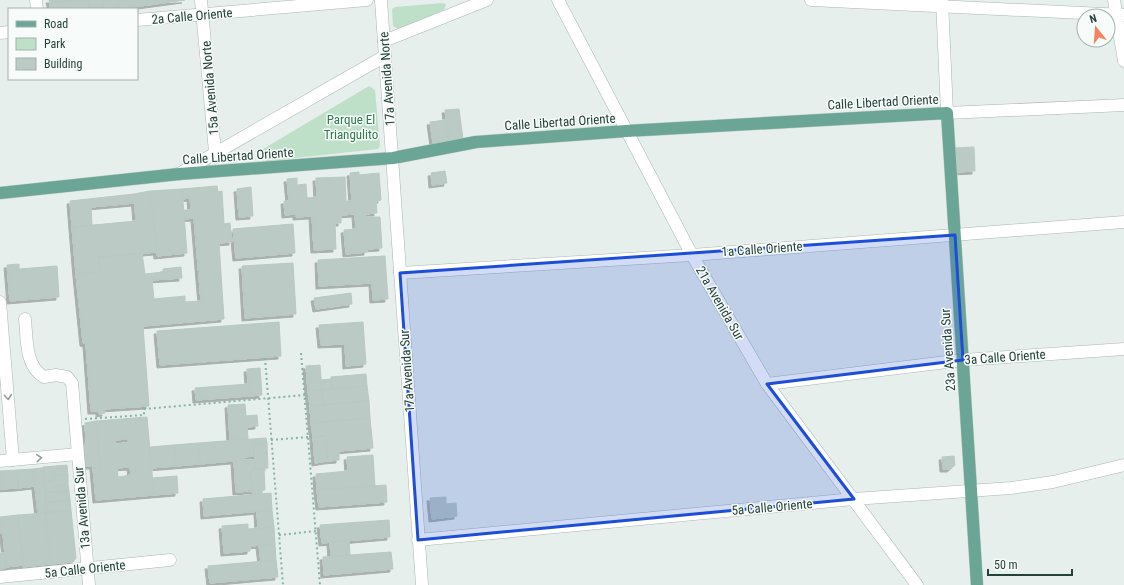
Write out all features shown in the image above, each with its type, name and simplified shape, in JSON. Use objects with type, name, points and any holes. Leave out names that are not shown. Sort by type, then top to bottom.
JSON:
[{"type":"main road","name":"Calle Libertad Oriente","points":[[0,193],[179,174],[393,158],[476,142],[626,130],[947,113]]},
{"type":"main road","name":"23a Avenida Sur","points":[[947,113],[977,585]]},
{"type":"street","name":"15a Avenida Norte","points":[[201,0],[215,152]]},
{"type":"street","name":"2a Calle Oriente","points":[[138,20],[367,0]]},
{"type":"street","name":"17a Avenida Norte","points":[[381,0],[393,158]]},
{"type":"street","points":[[384,41],[487,0]]},
{"type":"street","name":"21a Avenida Sur","points":[[558,0],[692,255],[767,384],[917,585]]},
{"type":"street","points":[[811,0],[942,3],[1120,15]]},
{"type":"street","points":[[1114,0],[1120,15],[1124,61]]},
{"type":"street","points":[[942,3],[947,113]]},
{"type":"street","points":[[179,174],[385,56]]},
{"type":"street","name":"Calle Libertad Oriente","points":[[947,113],[1124,106]]},
{"type":"street","name":"17a Avenida Sur","points":[[393,158],[422,585]]},
{"type":"street","name":"1a Calle Oriente","points":[[400,273],[692,255],[1124,222]]},
{"type":"street","points":[[0,302],[13,460]]},
{"type":"street","name":"13a Avenida Sur","points":[[25,319],[30,360],[39,374],[44,377],[56,375],[67,377],[72,383],[89,585]]},
{"type":"street","name":"3a Calle Oriente","points":[[767,384],[963,360],[1124,349]]},
{"type":"street","points":[[0,461],[78,454]]},
{"type":"street","name":"5a Calle Oriente","points":[[418,540],[854,499],[972,491],[1053,482],[1124,465]]},
{"type":"street","name":"5a Calle Oriente","points":[[0,577],[170,560]]},
{"type":"path","points":[[301,353],[320,585]]},
{"type":"path","points":[[264,358],[283,585]]},
{"type":"path","points":[[76,420],[144,415],[144,409],[305,395]]},
{"type":"path","points":[[271,440],[308,436]]},
{"type":"path","points":[[279,534],[316,531]]},
{"type":"highlighted area","points":[[955,235],[963,360],[767,384],[854,499],[418,540],[400,273]]},
{"type":"green space","points":[[442,3],[446,4],[444,10],[398,29],[393,26],[392,9],[395,7]]},
{"type":"green space","name":"Parque El Triangulito","points":[[369,86],[375,90],[380,146],[378,149],[267,161],[263,158],[263,149]]},
{"type":"building","points":[[49,0],[76,0],[50,3]]},
{"type":"building","points":[[89,0],[90,8],[50,8],[50,3]]},
{"type":"building","points":[[89,0],[103,0],[104,8],[90,8]]},
{"type":"building","points":[[103,0],[118,0],[119,8],[104,8]]},
{"type":"building","points":[[118,0],[133,0],[133,7],[119,8]]},
{"type":"building","points":[[133,0],[147,0],[148,5],[133,7]]},
{"type":"building","points":[[147,0],[185,0],[148,5]]},
{"type":"building","points":[[459,109],[463,139],[449,141],[445,110]]},
{"type":"building","points":[[446,120],[449,141],[433,143],[430,122]]},
{"type":"building","points":[[974,147],[975,171],[956,172],[955,148]]},
{"type":"building","points":[[445,171],[447,183],[432,185],[431,173]]},
{"type":"building","points":[[359,172],[359,175],[379,173],[381,200],[376,201],[377,213],[365,214],[365,217],[380,217],[382,248],[367,249],[367,252],[346,254],[344,230],[356,229],[355,214],[341,215],[341,223],[335,223],[336,249],[314,250],[312,216],[296,217],[296,214],[285,215],[284,201],[289,201],[287,179],[297,178],[297,185],[306,184],[307,198],[317,197],[316,178],[345,177],[346,201],[352,201],[350,173]]},
{"type":"building","points":[[217,186],[218,192],[222,191],[224,224],[230,223],[232,242],[219,243],[224,319],[143,326],[149,406],[104,409],[105,413],[99,414],[99,411],[91,411],[86,344],[83,343],[76,274],[100,272],[98,257],[142,253],[145,274],[163,272],[163,269],[181,267],[182,278],[152,280],[154,299],[185,296],[185,302],[201,301],[194,218],[184,219],[184,210],[191,210],[190,198],[183,199],[182,189]]},
{"type":"building","points":[[251,187],[253,216],[239,217],[237,189]]},
{"type":"building","points":[[182,189],[187,253],[157,256],[150,191]]},
{"type":"building","points":[[150,191],[157,252],[98,257],[100,272],[76,274],[72,227],[136,221],[134,194]]},
{"type":"building","points":[[134,194],[135,203],[91,207],[92,225],[72,227],[70,201]]},
{"type":"building","points":[[293,224],[295,253],[236,258],[233,229]]},
{"type":"building","points":[[385,256],[388,299],[373,300],[372,283],[319,286],[318,260]]},
{"type":"building","points":[[293,263],[296,314],[245,318],[242,266]]},
{"type":"building","points":[[19,264],[19,269],[57,266],[59,297],[10,301],[7,265]]},
{"type":"building","points":[[351,293],[352,304],[316,309],[314,298]]},
{"type":"building","points":[[279,322],[281,356],[160,365],[157,331]]},
{"type":"building","points":[[363,322],[366,364],[346,366],[345,344],[321,345],[319,325]]},
{"type":"building","points":[[320,365],[322,390],[308,391],[306,366]]},
{"type":"building","points":[[260,368],[262,395],[249,396],[247,369]]},
{"type":"building","points":[[366,374],[367,386],[332,390],[331,377]]},
{"type":"building","points":[[331,379],[332,390],[322,390],[321,380]]},
{"type":"building","points":[[248,384],[249,396],[196,400],[195,388]]},
{"type":"building","points":[[367,386],[369,401],[323,405],[322,390]]},
{"type":"building","points":[[322,390],[323,405],[310,406],[308,391]]},
{"type":"building","points":[[369,401],[370,418],[311,423],[310,406]]},
{"type":"building","points":[[245,404],[246,416],[257,415],[258,426],[247,427],[248,439],[230,440],[228,405]]},
{"type":"building","points":[[147,417],[154,495],[96,500],[93,468],[100,467],[96,421]],"holes":[[[128,439],[128,443],[115,444],[115,440]],[[130,467],[131,475],[118,477],[117,468]]]},
{"type":"building","points":[[370,418],[373,448],[339,451],[339,460],[327,461],[326,436],[313,437],[311,423]]},
{"type":"building","points":[[96,421],[100,467],[93,468],[93,466],[85,466],[85,423]]},
{"type":"building","points":[[326,436],[327,461],[315,463],[313,437]]},
{"type":"building","points":[[266,438],[267,443],[254,444],[254,456],[244,457],[244,460],[200,464],[198,443]]},
{"type":"building","points":[[198,443],[200,464],[176,466],[174,445]]},
{"type":"building","points":[[267,443],[268,468],[255,469],[254,444]]},
{"type":"building","points":[[174,445],[176,466],[151,468],[150,447]]},
{"type":"building","points":[[373,455],[375,486],[317,490],[316,474],[348,471],[347,457]]},
{"type":"building","points":[[954,456],[955,465],[950,469],[943,469],[942,457]]},
{"type":"building","points":[[255,460],[255,469],[251,470],[252,491],[236,492],[234,461]]},
{"type":"building","points":[[67,465],[68,475],[53,476],[53,481],[44,482],[43,467]]},
{"type":"building","points":[[43,468],[47,513],[38,514],[33,469]]},
{"type":"building","points":[[33,469],[35,486],[18,488],[17,470]]},
{"type":"building","points":[[264,469],[265,490],[252,491],[251,470]]},
{"type":"building","points":[[17,470],[18,488],[0,489],[0,471]]},
{"type":"building","points":[[68,475],[68,485],[56,486],[56,492],[45,493],[44,482],[53,481],[53,476]]},
{"type":"building","points":[[177,476],[178,493],[154,495],[152,478]]},
{"type":"building","points":[[68,485],[69,491],[56,492],[56,486]]},
{"type":"building","points":[[386,485],[387,502],[319,507],[317,490]]},
{"type":"building","points":[[261,490],[261,494],[253,495],[252,491]]},
{"type":"building","points":[[69,491],[70,500],[46,503],[45,493]]},
{"type":"building","points":[[271,493],[272,510],[204,516],[203,499]]},
{"type":"building","points":[[446,497],[446,504],[456,503],[457,516],[432,519],[430,498]]},
{"type":"building","points":[[70,500],[71,510],[47,513],[46,503]]},
{"type":"building","points":[[71,510],[76,558],[73,562],[50,564],[45,513]]},
{"type":"building","points":[[272,510],[274,527],[258,528],[257,512]]},
{"type":"building","points":[[45,513],[50,564],[23,567],[18,515]]},
{"type":"building","points":[[18,515],[23,565],[6,567],[3,533],[0,533],[0,517]]},
{"type":"building","points":[[389,520],[390,537],[322,543],[320,525]]},
{"type":"building","points":[[248,524],[248,529],[274,527],[275,544],[250,546],[250,551],[224,553],[222,526]]},
{"type":"building","points":[[349,540],[350,555],[331,557],[330,542]]},
{"type":"building","points":[[275,544],[276,560],[261,562],[259,545]]},
{"type":"building","points":[[391,552],[393,569],[324,575],[323,557]]},
{"type":"building","points":[[0,553],[5,553],[6,568],[0,569]]},
{"type":"building","points":[[276,560],[278,577],[210,583],[208,566]]}]
